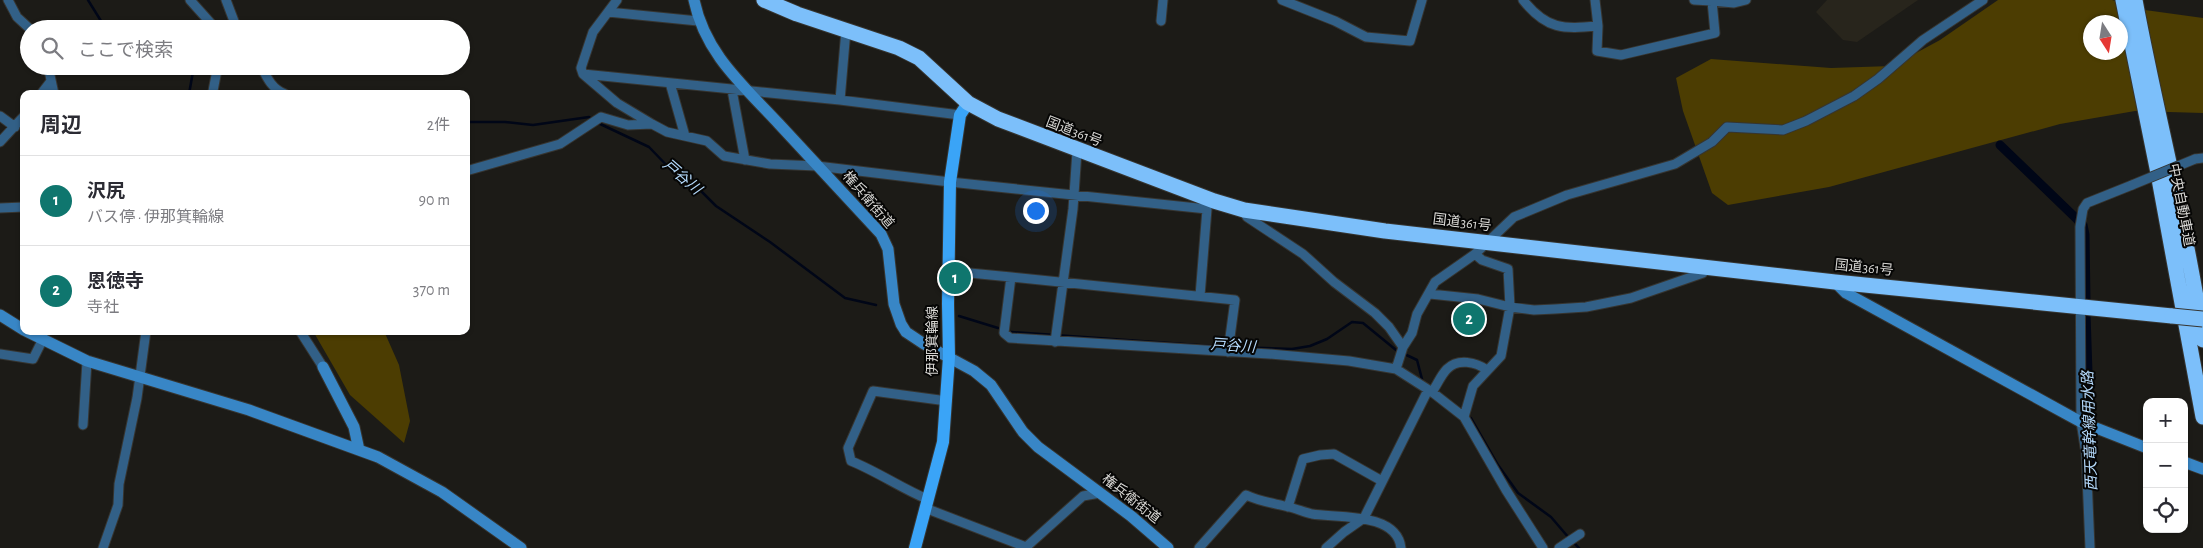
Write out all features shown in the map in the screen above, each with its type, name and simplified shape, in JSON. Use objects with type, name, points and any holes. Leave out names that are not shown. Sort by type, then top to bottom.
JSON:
[{"type":"highway","name":"国道361号","points":[[764,0],[899,48],[919,58],[964,109],[998,119],[1210,205],[1385,231],[1487,243],[1835,282],[2203,319]]},
{"type":"highway","name":"中央自動車道","points":[[2123,0],[2169,160],[2203,340]]},
{"type":"highway","name":"中央自動車道","points":[[2135,0],[2139,57],[2203,417]]},
{"type":"main road","name":"伊那箕輪線","points":[[915,548],[943,442],[949,357],[950,182],[964,109]]},
{"type":"street","points":[[8,0],[20,21]]},
{"type":"street","points":[[190,0],[208,20]]},
{"type":"street","points":[[226,0],[234,20]]},
{"type":"street","points":[[617,0],[593,32],[588,42],[581,68],[583,74],[617,103],[667,132],[707,141],[724,156],[770,164],[817,166],[950,182],[1210,205],[1200,296]]},
{"type":"street","name":"権兵衛街道","points":[[694,0],[698,21],[729,72],[749,91],[881,234],[888,249],[894,304],[906,332],[974,371],[991,385],[1023,432],[1038,447],[1131,516],[1168,548]]},
{"type":"street","points":[[1161,22],[1163,0]]},
{"type":"street","points":[[1282,0],[1335,21],[1366,37],[1410,40],[1422,0]]},
{"type":"street","points":[[1523,0],[1535,14],[1566,29],[1598,26]]},
{"type":"street","points":[[1595,0],[1598,26],[1597,51],[1621,54],[1715,34],[1712,1]]},
{"type":"street","points":[[1694,0],[1734,3],[1746,0]]},
{"type":"street","points":[[1396,369],[1403,347],[1412,333],[1417,314],[1430,294],[1435,282],[1476,254],[1514,217],[1567,195],[1675,164],[1712,142],[1728,127],[1783,130],[1806,121],[1862,90],[1902,60],[1923,40],[1983,0]]},
{"type":"street","points":[[608,12],[698,21]]},
{"type":"street","points":[[840,100],[846,30]]},
{"type":"street","points":[[583,74],[840,100],[964,109]]},
{"type":"street","points":[[50,75],[53,90]]},
{"type":"street","points":[[213,90],[216,75]]},
{"type":"street","points":[[265,75],[277,90]]},
{"type":"street","points":[[44,90],[51,82]]},
{"type":"street","points":[[670,83],[685,136]]},
{"type":"street","points":[[732,90],[745,160]]},
{"type":"street","points":[[0,116],[15,127]]},
{"type":"street","points":[[470,170],[560,144],[595,121],[610,119],[628,125],[652,124]]},
{"type":"street","points":[[0,142],[20,121]]},
{"type":"street","points":[[1056,338],[1073,209],[1078,151]]},
{"type":"street","points":[[2090,548],[2086,453],[2082,422],[2080,227],[2084,209],[2087,203],[2199,159]]},
{"type":"street","points":[[0,208],[20,207]]},
{"type":"street","points":[[1244,210],[1247,217],[1303,254],[1334,282],[1375,313],[1389,327],[1403,347]]},
{"type":"street","points":[[1464,417],[1470,392],[1501,356],[1510,307],[1508,268],[1482,260],[1476,254]]},
{"type":"street","points":[[1430,294],[1478,299],[1510,307],[1534,310],[1586,307],[1631,298],[1703,273],[1707,267]]},
{"type":"street","points":[[949,271],[1235,300],[1228,349]]},
{"type":"street","points":[[1011,277],[1004,333],[1010,338],[1056,338],[1228,349],[1350,361],[1396,369],[1430,391],[1464,417],[1506,490],[1543,548]]},
{"type":"street","points":[[1835,282],[1846,293],[2082,422],[2143,446]]},
{"type":"street","points":[[0,315],[20,328]]},
{"type":"street","points":[[32,335],[87,362],[249,410],[378,456],[442,492],[521,548]]},
{"type":"street","points":[[103,548],[118,505],[119,484],[140,378],[145,335]]},
{"type":"street","points":[[303,335],[323,367],[354,427],[359,450]]},
{"type":"street","points":[[0,354],[33,359],[42,341]]},
{"type":"street","points":[[1326,548],[1364,518],[1430,391],[1446,369],[1452,365],[1468,361],[1487,370]]},
{"type":"street","points":[[83,426],[87,362]]},
{"type":"street","points":[[947,401],[872,391],[848,448],[851,461],[884,476],[926,503],[1026,548],[1083,496],[1100,493]]},
{"type":"street","points":[[1288,507],[1303,459],[1334,454],[1382,481]]},
{"type":"street","points":[[1199,548],[1246,495],[1262,502],[1311,514],[1364,518],[1393,531],[1400,540],[1401,548]]},
{"type":"street","points":[[1562,546],[1577,536]]},
{"type":"shaded area","points":[[1827,0],[1918,0],[1857,42],[1843,40],[1816,12]]},
{"type":"shaded area","points":[[1998,0],[2112,0],[2145,10],[2203,18],[2203,113],[2135,111],[2060,124],[1829,187],[1728,205],[1712,193],[1683,111],[1676,78],[1711,59],[1831,68],[1892,66],[1940,40]]},
{"type":"shaded area","points":[[315,335],[386,335],[399,365],[410,421],[404,443],[350,395]]},
{"type":"waterway","name":"戸谷川","points":[[88,0],[100,20]]},
{"type":"waterway","name":"戸谷川","points":[[190,90],[192,75]]},
{"type":"waterway","name":"戸谷川","points":[[470,122],[505,122],[533,125],[589,117],[592,119]]},
{"type":"waterway","name":"戸谷川","points":[[596,122],[649,147],[674,173],[701,191],[716,206],[770,242],[845,298],[876,305]]},
{"type":"waterway","name":"西天竜幹線用水路","points":[[2000,145],[2083,225],[2085,235],[2086,301]]},
{"type":"waterway","name":"西天竜幹線用水路","points":[[2086,314],[2091,463]]},
{"type":"waterway","name":"戸谷川","points":[[959,316],[998,328]]},
{"type":"waterway","name":"戸谷川","points":[[1232,347],[1292,349],[1310,346],[1327,339],[1352,322],[1363,323],[1396,350],[1417,360],[1422,379]]},
{"type":"waterway","name":"戸谷川","points":[[1011,332],[1226,347]]},
{"type":"waterway","name":"戸谷川","points":[[1471,418],[1498,465],[1518,493],[1551,517],[1569,538]]},
{"type":"waterway","name":"戸谷川","points":[[1573,542],[1579,548]]},
{"type":"place","name":"沢尻","points":[[955,278]]},
{"type":"place","name":"恩徳寺","points":[[1469,319]]}]
